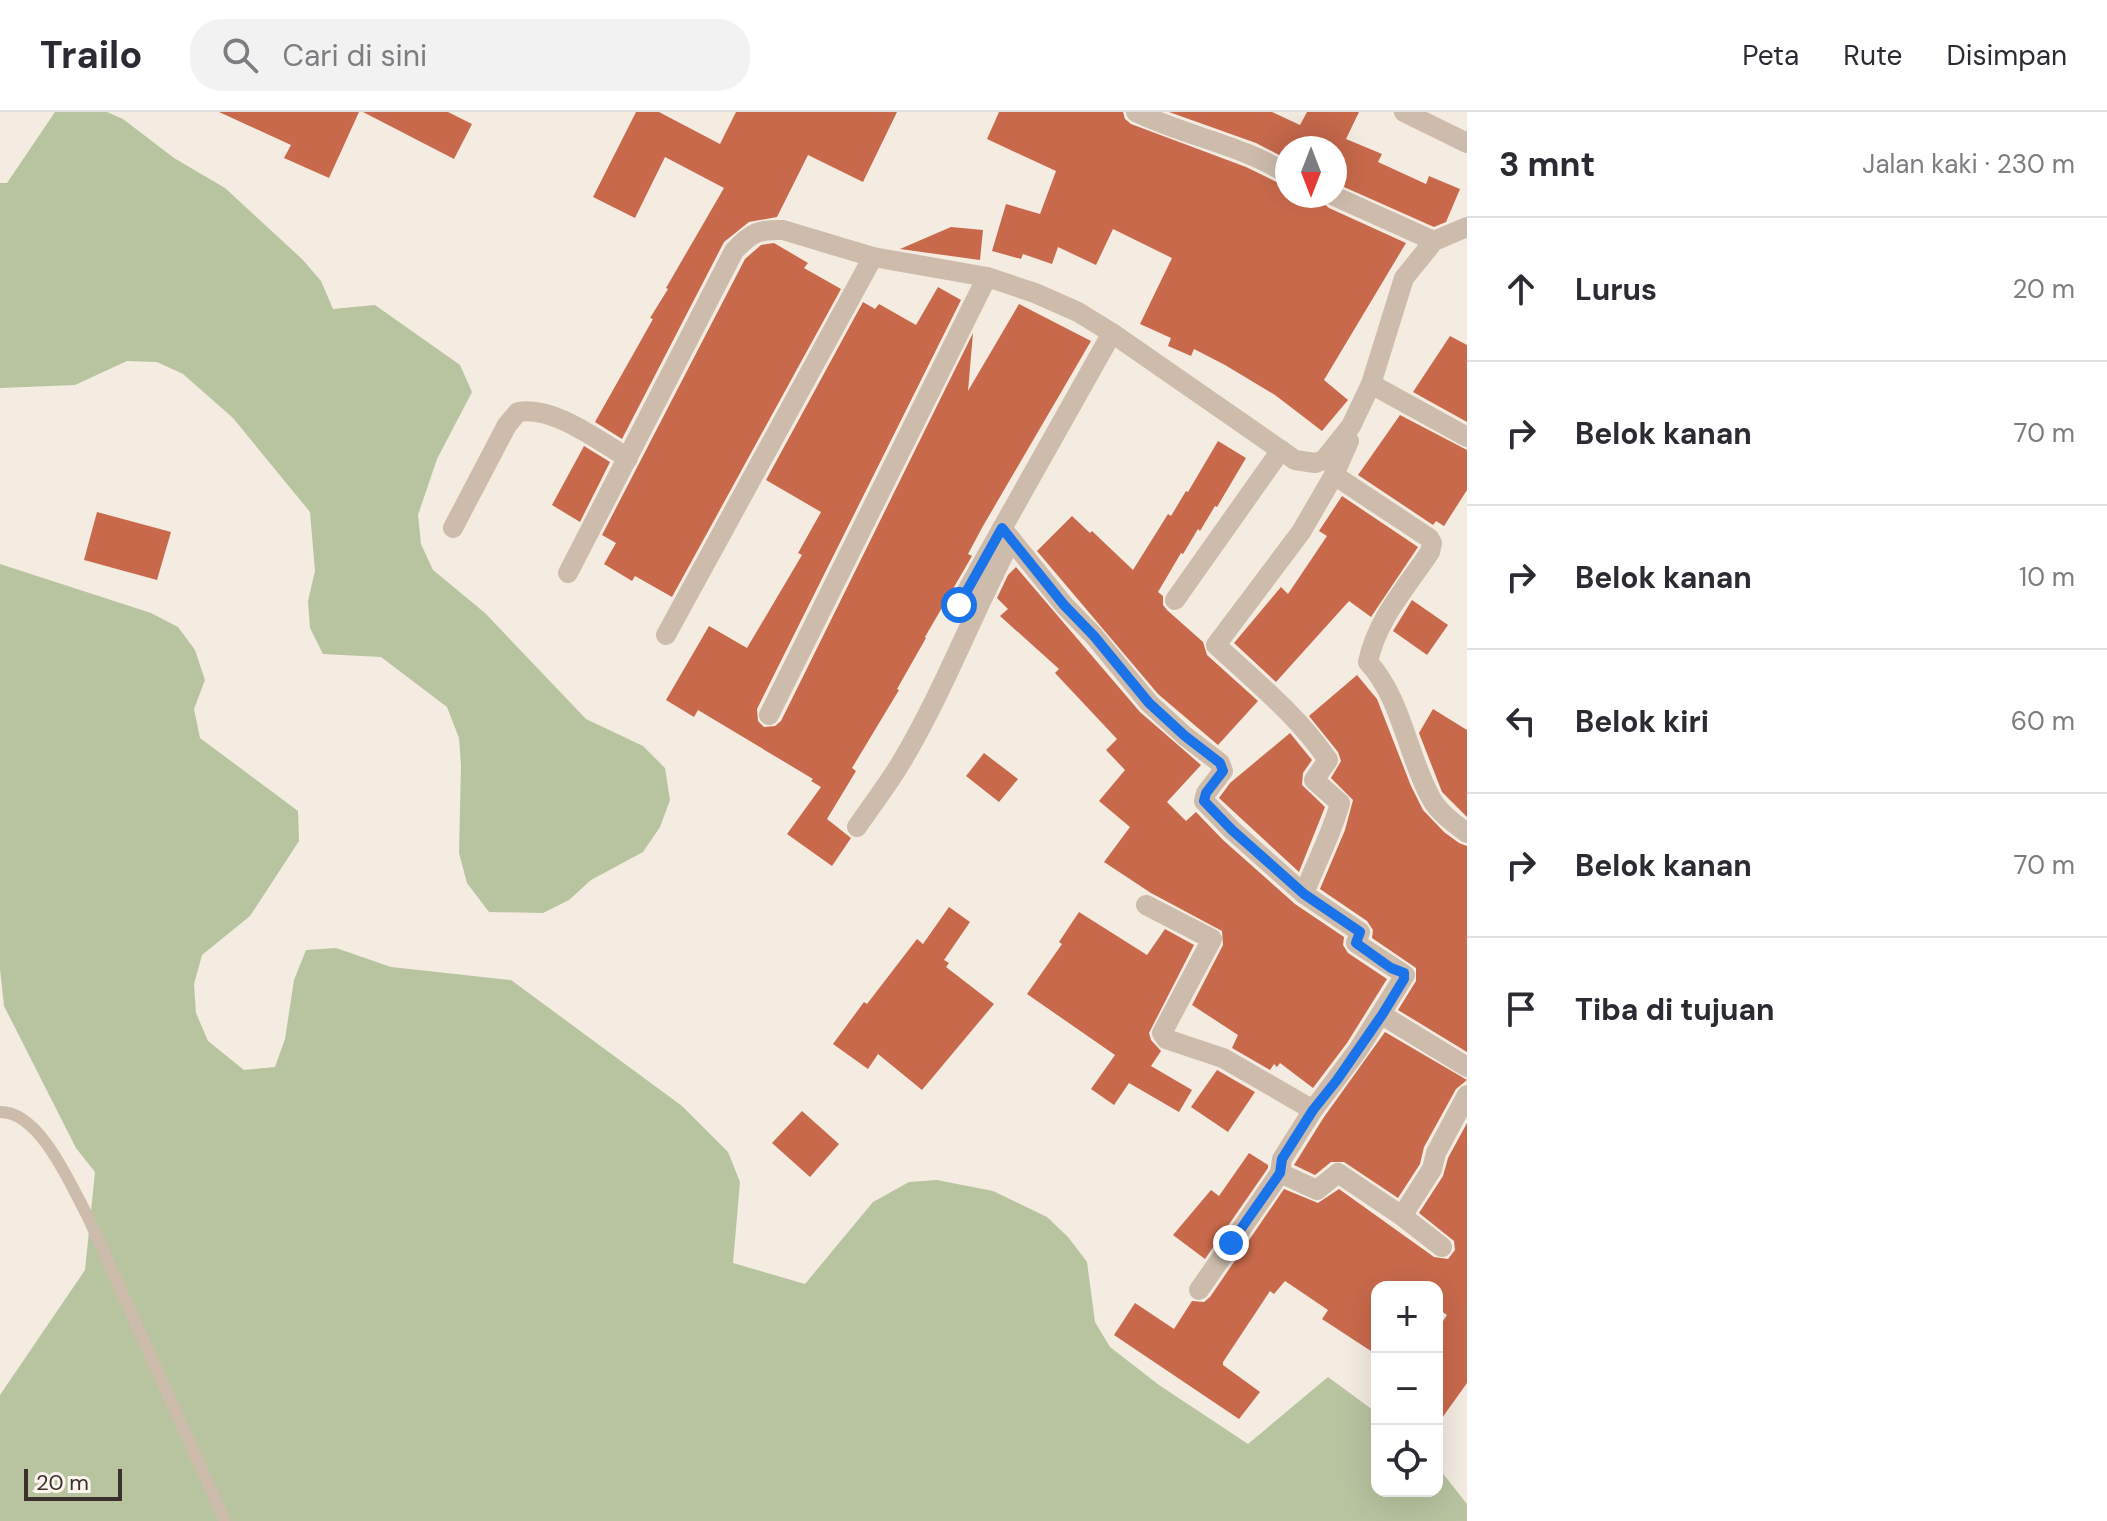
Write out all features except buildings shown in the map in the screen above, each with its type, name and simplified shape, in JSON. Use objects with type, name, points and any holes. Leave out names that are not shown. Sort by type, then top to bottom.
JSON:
[{"type":"street","points":[[1136,112],[1275,166]]},
{"type":"street","points":[[1404,112],[1467,143]]},
{"type":"street","points":[[1347,202],[1434,241]]},
{"type":"street","points":[[568,573],[734,251],[750,234],[783,230],[873,257],[987,277],[1035,293],[1078,312],[1112,333],[1295,460],[1315,463],[1324,460],[1351,426],[1371,384],[1404,278],[1434,241],[1467,227]]},
{"type":"street","points":[[666,635],[873,257]]},
{"type":"street","points":[[769,715],[987,277]]},
{"type":"street","points":[[857,827],[902,761],[943,683],[1007,534],[1112,333]]},
{"type":"street","points":[[1371,384],[1467,437]]},
{"type":"street","points":[[453,528],[507,425],[518,412],[532,410],[552,414],[628,458]]},
{"type":"street","points":[[1304,894],[1340,803],[1314,780],[1328,760],[1278,702],[1216,645],[1301,532],[1349,446],[1351,426]]},
{"type":"street","points":[[1175,600],[1281,450]]},
{"type":"street","points":[[1334,475],[1432,543],[1430,552],[1388,611],[1374,639],[1368,662],[1379,674],[1395,707],[1432,800],[1467,833]]},
{"type":"street","points":[[959,605],[1007,534]]},
{"type":"street","points":[[1007,534],[1149,703],[1220,763],[1223,771],[1206,793],[1204,801],[1304,894],[1360,932],[1356,943],[1391,968],[1404,973],[1404,979],[1382,1015],[1313,1110],[1282,1159],[1280,1173],[1199,1290]]},
{"type":"street","points":[[1146,905],[1212,939],[1162,1033],[1166,1039],[1223,1058],[1313,1110]]},
{"type":"street","points":[[1382,1015],[1467,1067]]},
{"type":"street","points":[[1402,1216],[1432,1169],[1436,1153],[1467,1095]]},
{"type":"street","points":[[1280,1173],[1317,1190],[1338,1173],[1442,1247]]},
{"type":"lane","points":[[0,1112],[6,1111],[29,1122],[65,1174],[88,1217],[225,1521]]},
{"type":"green space","points":[[55,112],[107,112],[123,119],[174,158],[225,188],[302,259],[321,281],[333,309],[375,305],[460,365],[472,392],[437,459],[418,515],[421,544],[433,570],[485,613],[586,719],[643,746],[665,768],[670,800],[660,827],[643,852],[591,880],[569,900],[543,913],[489,912],[467,883],[459,853],[459,738],[447,707],[381,657],[323,654],[310,628],[308,601],[315,571],[310,512],[233,418],[183,374],[157,362],[127,361],[75,385],[0,388],[0,183],[7,183]]},
{"type":"green space","points":[[0,564],[151,613],[178,627],[195,650],[205,680],[194,709],[200,738],[298,811],[299,841],[250,916],[202,955],[194,984],[196,1013],[208,1041],[244,1070],[275,1067],[285,1039],[294,980],[306,950],[336,948],[391,967],[511,980],[682,1106],[728,1152],[740,1182],[733,1263],[805,1284],[873,1202],[909,1182],[937,1180],[993,1191],[1047,1217],[1068,1237],[1087,1262],[1095,1322],[1110,1347],[1159,1385],[1248,1444],[1328,1377],[1371,1409],[1371,1497],[1443,1497],[1443,1474],[1467,1504],[1467,1521],[0,1521],[0,1395],[85,1270],[95,1172],[76,1148],[4,1006],[0,969]]},
{"type":"route","points":[[959,605],[1002,528],[1149,703],[1220,763],[1223,771],[1206,793],[1204,801],[1304,894],[1360,932],[1356,943],[1391,968],[1404,973],[1394,996],[1313,1110],[1282,1159],[1280,1173],[1231,1243]]}]
